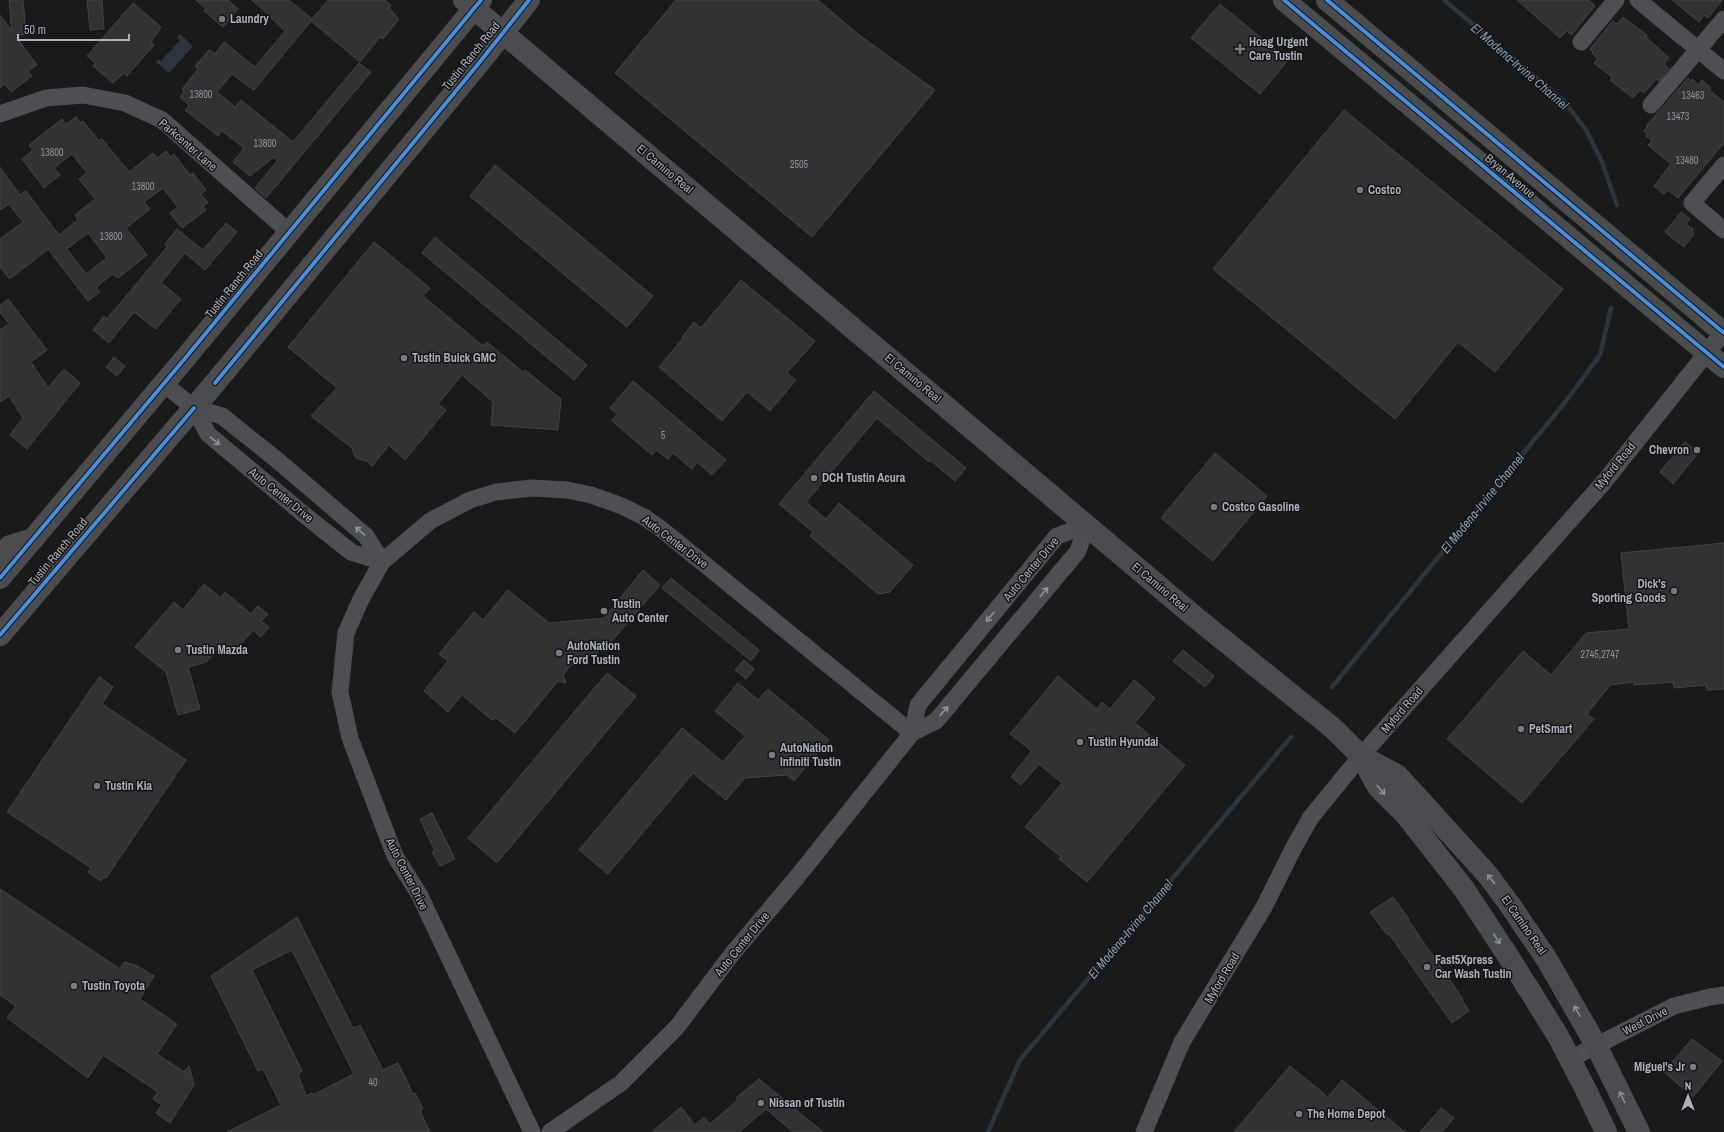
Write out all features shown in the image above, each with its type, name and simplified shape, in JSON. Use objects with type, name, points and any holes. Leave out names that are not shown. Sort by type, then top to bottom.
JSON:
[{"type":"highway","points":[[0,555],[10,546],[33,539]]},
{"type":"main road","name":"Tustin Ranch Road","points":[[0,635],[194,408],[529,0]]},
{"type":"main road","name":"Bryan Avenue","points":[[1284,0],[1724,367]]},
{"type":"main road","name":"Bryan Avenue","points":[[1327,0],[1724,332]]},
{"type":"main road","name":"Tustin Ranch Road","points":[[0,578],[164,384],[289,232],[473,3]]},
{"type":"main road","name":"El Camino Real","points":[[473,3],[503,33],[1236,650],[1292,693],[1334,729],[1361,756],[1378,787],[1406,815],[1464,889],[1533,996],[1570,1059],[1606,1132]]},
{"type":"main road","name":"El Camino Real","points":[[1361,756],[1397,775],[1487,874],[1523,921],[1596,1045],[1639,1132]]},
{"type":"street","points":[[1581,42],[1616,0]]},
{"type":"street","points":[[1638,0],[1724,71]]},
{"type":"street","points":[[1651,105],[1724,19]]},
{"type":"street","name":"Parkcenter Lane","points":[[0,114],[46,98],[83,95],[125,103],[162,120],[289,232]]},
{"type":"street","points":[[1724,165],[1692,203],[1724,230]]},
{"type":"street","name":"Myford Road","points":[[1144,1132],[1182,1042],[1264,908],[1294,847],[1311,817],[1361,756],[1604,482],[1706,352],[1724,332]]},
{"type":"street","name":"Auto Center Drive","points":[[164,384],[194,408],[222,416],[277,460],[366,536],[382,562]]},
{"type":"street","name":"Auto Center Drive","points":[[194,408],[208,434],[301,512],[351,552],[382,562]]},
{"type":"street","name":"Auto Center Drive","points":[[532,1132],[418,894],[395,856],[350,738],[340,692],[346,633],[361,599],[382,562],[430,521],[470,500],[496,492],[532,488],[567,490],[592,495],[622,506],[644,517],[660,528],[912,733]]},
{"type":"street","name":"Auto Center Drive","points":[[912,733],[918,705],[1058,536],[1087,525]]},
{"type":"street","name":"Auto Center Drive","points":[[550,1132],[621,1083],[677,1026],[732,954],[797,877],[912,733],[936,721],[1078,551],[1087,525]]},
{"type":"street","name":"West Drive","points":[[1570,1059],[1674,1006],[1724,995]]},
{"type":"shaded area","points":[[180,34],[193,46],[169,73],[156,62],[158,59],[161,61],[180,40],[177,37]]},
{"type":"building","points":[[9,0],[23,0],[26,35],[15,35],[37,65],[28,71],[32,76],[11,92],[5,84],[0,88],[0,15],[12,31]]},
{"type":"building","points":[[87,0],[102,0],[104,29],[90,30]]},
{"type":"building","name":"Laundry","points":[[196,0],[228,0],[238,9],[223,27],[204,11],[206,9]]},
{"type":"building","points":[[252,0],[289,0],[312,19],[328,0],[385,0],[391,5],[389,8],[399,19],[383,39],[380,37],[360,62],[311,21],[254,90],[232,74],[217,92],[235,107],[241,100],[293,142],[359,63],[371,72],[266,198],[255,188],[277,161],[274,157],[250,176],[233,162],[244,148],[222,131],[218,136],[185,110],[189,105],[180,97],[184,91],[182,89],[198,69],[195,66],[209,50],[215,54],[224,42],[255,67],[285,31]]},
{"type":"building","points":[[676,0],[818,0],[859,35],[935,90],[812,237],[615,73]]},
{"type":"building","points":[[1517,0],[1589,0],[1595,6],[1571,35],[1567,31],[1560,38]]},
{"type":"building","points":[[1672,0],[1722,0],[1708,18],[1704,15],[1699,22]]},
{"type":"building","points":[[133,3],[161,27],[151,42],[154,45],[127,76],[124,73],[113,83],[93,66],[96,63],[87,56]]},
{"type":"building","name":"Hoag Urgent Care Tustin","points":[[1220,4],[1288,60],[1260,94],[1191,38]]},
{"type":"building","points":[[1623,17],[1647,35],[1646,37],[1669,58],[1664,64],[1669,69],[1659,81],[1656,79],[1644,93],[1640,90],[1633,98],[1610,80],[1612,77],[1594,63],[1598,59],[1590,49],[1613,21],[1617,24]]},
{"type":"building","points":[[1688,78],[1691,81],[1692,79],[1699,85],[1702,80],[1711,88],[1709,90],[1724,102],[1724,143],[1678,198],[1668,190],[1664,194],[1654,186],[1671,164],[1648,145],[1652,141],[1646,136],[1647,134],[1644,131],[1648,126],[1647,125]]},
{"type":"building","name":"Costco","points":[[1344,110],[1563,289],[1495,372],[1458,342],[1395,419],[1213,269]]},
{"type":"building","points":[[76,117],[80,123],[83,121],[99,141],[102,139],[129,172],[153,153],[157,158],[166,151],[171,157],[174,154],[190,175],[193,173],[206,190],[201,194],[208,203],[203,206],[206,210],[182,228],[170,213],[178,207],[163,188],[144,202],[150,209],[126,228],[147,255],[118,278],[113,274],[96,287],[100,292],[88,301],[48,249],[10,279],[0,267],[0,239],[23,222],[9,204],[0,210],[0,167],[20,195],[26,191],[59,235],[78,220],[75,215],[95,199],[79,179],[87,173],[72,154],[54,168],[60,175],[44,188],[22,159],[33,150],[29,145],[62,119],[66,124]],"holes":[[[88,233],[107,258],[86,274],[67,249]]]},
{"type":"building","points":[[495,165],[653,296],[627,327],[470,196]]},
{"type":"building","points":[[1681,212],[1690,219],[1686,224],[1693,229],[1692,231],[1694,234],[1684,247],[1665,232]]},
{"type":"building","points":[[226,223],[237,232],[205,270],[185,253],[161,283],[181,299],[156,329],[134,312],[109,343],[93,330],[104,316],[107,319],[167,247],[165,244],[177,229],[203,250]]},
{"type":"building","points":[[435,237],[587,365],[574,380],[422,253]]},
{"type":"building","name":"Tustin Buick GMC","points":[[374,242],[430,288],[423,296],[483,346],[487,342],[523,372],[525,370],[561,399],[558,430],[491,425],[493,402],[462,375],[438,404],[446,410],[405,460],[389,445],[372,466],[367,461],[355,457],[352,448],[311,416],[337,388],[288,347]]},
{"type":"building","points":[[741,280],[815,341],[787,373],[796,380],[770,411],[747,392],[722,421],[659,367],[694,322],[701,328]]},
{"type":"building","points":[[8,299],[47,350],[31,362],[48,388],[64,369],[80,383],[27,449],[10,435],[23,418],[9,396],[0,402],[0,330],[9,324],[0,312],[0,305]]},
{"type":"building","points":[[114,357],[125,366],[117,376],[106,367]]},
{"type":"building","points":[[633,381],[726,460],[712,475],[697,462],[692,469],[673,453],[668,459],[656,450],[652,455],[612,421],[617,414],[610,408]]},
{"type":"building","name":"DCH Tustin Acura","points":[[874,391],[966,468],[955,481],[930,460],[929,462],[877,418],[806,502],[826,519],[839,503],[913,565],[890,592],[878,594],[810,536],[813,532],[779,504]]},
{"type":"building","points":[[1685,442],[1698,453],[1673,484],[1660,472]]},
{"type":"building","name":"Costco Gasoline","points":[[1215,453],[1267,496],[1213,561],[1161,518]]},
{"type":"building","points":[[1724,543],[1724,689],[1707,690],[1706,685],[1674,688],[1673,682],[1634,685],[1634,682],[1610,685],[1587,714],[1594,719],[1522,803],[1447,739],[1523,651],[1551,675],[1586,633],[1629,629],[1621,553]]},
{"type":"building","name":"AutoNation Ford Tustin","points":[[643,570],[660,585],[610,643],[605,643],[596,654],[587,655],[587,662],[571,665],[563,675],[566,683],[558,681],[515,733],[496,718],[492,720],[462,695],[448,712],[424,691],[448,661],[439,654],[474,612],[483,620],[508,590],[549,623],[604,618]]},
{"type":"building","points":[[671,578],[759,650],[751,661],[662,588]]},
{"type":"building","name":"Tustin Mazda","points":[[204,584],[221,598],[225,592],[251,614],[258,606],[268,614],[261,621],[269,627],[261,637],[253,630],[233,653],[222,644],[206,662],[188,667],[200,709],[178,715],[166,672],[135,647],[174,602],[183,610]]},
{"type":"building","points":[[1183,650],[1214,676],[1205,687],[1173,661]]},
{"type":"building","points":[[744,660],[754,669],[746,679],[735,670]]},
{"type":"building","points":[[607,673],[636,696],[497,863],[468,838]]},
{"type":"building","points":[[1058,676],[1097,709],[1102,702],[1110,709],[1134,680],[1155,698],[1135,723],[1185,765],[1087,882],[1059,859],[1061,857],[1025,827],[1062,783],[1039,764],[1021,785],[1011,777],[1032,751],[1010,734]]},
{"type":"building","name":"Tustin Kia","points":[[99,677],[113,687],[102,704],[186,760],[106,878],[104,877],[101,881],[88,872],[91,868],[7,812]]},
{"type":"building","points":[[738,683],[758,700],[768,689],[829,740],[794,781],[787,775],[745,778],[726,800],[693,773],[608,874],[579,850],[682,728],[723,762],[745,736],[715,711]]},
{"type":"building","points":[[432,813],[455,859],[440,866],[432,852],[435,851],[420,819]]},
{"type":"building","name":"Tustin Toyota","points":[[0,889],[120,969],[124,962],[135,965],[154,976],[140,999],[177,1024],[157,1054],[184,1072],[189,1066],[194,1085],[170,1123],[156,1113],[162,1105],[153,1099],[158,1092],[103,1055],[88,1078],[7,1018],[16,1006],[0,995]]},
{"type":"building","name":"Fast5Xpress Car Wash Tustin","points":[[1393,897],[1463,999],[1462,1000],[1469,1011],[1452,1023],[1389,934],[1387,935],[1370,912]]},
{"type":"building","points":[[297,917],[353,1028],[360,1025],[383,1070],[398,1063],[413,1094],[415,1093],[423,1109],[420,1111],[430,1132],[227,1132],[281,1105],[263,1069],[258,1071],[211,976]],"holes":[[[292,950],[354,1074],[313,1095],[312,1093],[306,1096],[298,1074],[302,1071],[252,970]]]},
{"type":"building","name":"Miguel's Jr","points":[[1692,1039],[1722,1061],[1693,1097],[1664,1072]]},
{"type":"building","name":"The Home Depot","points":[[1290,1066],[1328,1097],[1342,1080],[1405,1132],[1234,1132]]},
{"type":"building","name":"Nissan of Tustin","points":[[759,1079],[823,1132],[793,1132],[766,1109],[739,1132],[652,1132],[681,1107],[695,1125],[704,1117],[710,1124],[738,1100],[736,1098]]},
{"type":"building","points":[[1441,1108],[1454,1118],[1442,1132],[1420,1132]]},
{"type":"waterway","name":"El Modena-Irvine Channel","points":[[1444,0],[1564,101],[1586,130],[1602,162],[1617,205]]},
{"type":"waterway","name":"El Modena-Irvine Channel","points":[[1332,687],[1566,401],[1600,355],[1611,308]]},
{"type":"waterway","name":"El Modena-Irvine Channel","points":[[988,1132],[1020,1060],[1291,737]]},
{"type":"cycle path","points":[[0,578],[187,356],[481,0]]},
{"type":"cycle path","points":[[215,383],[479,63],[529,0]]},
{"type":"cycle path","points":[[1284,0],[1724,367]]},
{"type":"cycle path","points":[[1327,0],[1724,333]]},
{"type":"cycle path","points":[[0,635],[194,408]]},
{"type":"place","name":"Laundry","points":[[222,19]]},
{"type":"place","name":"Hoag Urgent Care Tustin","points":[[1240,49]]},
{"type":"place","name":"Costco","points":[[1360,190]]},
{"type":"place","name":"Tustin Buick GMC","points":[[404,358]]},
{"type":"place","name":"Chevron","points":[[1697,450]]},
{"type":"place","name":"DCH Tustin Acura","points":[[814,478]]},
{"type":"place","name":"Costco Gasoline","points":[[1214,507]]},
{"type":"place","name":"Dick's Sporting Goods","points":[[1674,591]]},
{"type":"place","name":"Tustin Auto Center","points":[[604,611]]},
{"type":"place","name":"Tustin Mazda","points":[[178,650]]},
{"type":"place","name":"AutoNation Ford Tustin","points":[[559,653]]},
{"type":"place","name":"PetSmart","points":[[1521,729]]},
{"type":"place","name":"Tustin Hyundai","points":[[1080,742]]},
{"type":"place","name":"AutoNation Infiniti Tustin","points":[[772,755]]},
{"type":"place","name":"Tustin Kia","points":[[97,786]]},
{"type":"place","name":"Fast5Xpress Car Wash Tustin","points":[[1427,967]]},
{"type":"place","name":"Tustin Toyota","points":[[74,986]]},
{"type":"place","name":"Miguel's Jr","points":[[1693,1067]]},
{"type":"place","name":"Nissan of Tustin","points":[[761,1103]]},
{"type":"place","name":"The Home Depot","points":[[1299,1114]]}]
